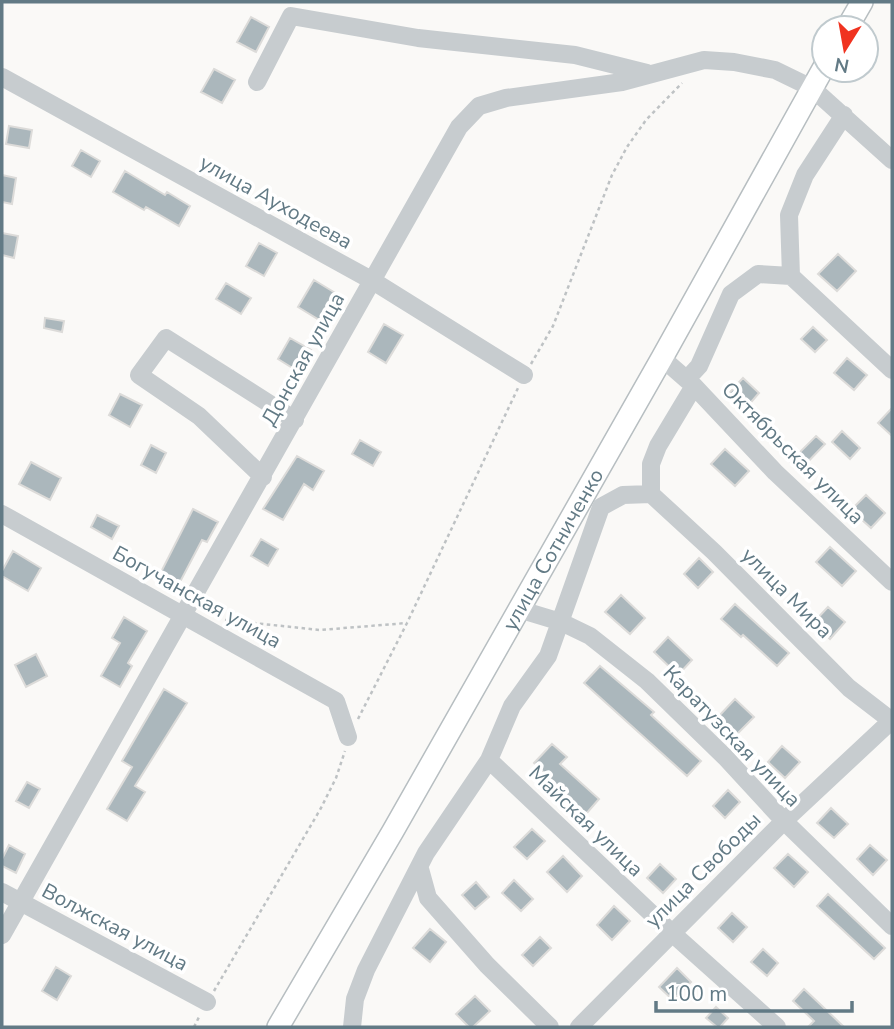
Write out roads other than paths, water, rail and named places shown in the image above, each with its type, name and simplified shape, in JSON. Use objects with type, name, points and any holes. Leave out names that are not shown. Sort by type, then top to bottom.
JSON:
[{"type":"main road","name":"улица Сотниченко","points":[[278,1027],[662,358],[813,84]]},
{"type":"street","points":[[257,82],[291,16],[418,38],[575,55],[651,74]]},
{"type":"street","name":"Донская улица","points":[[2,935],[459,127],[479,106],[506,98],[622,82],[704,60],[724,61],[775,70],[811,88],[845,115],[892,160]]},
{"type":"street","name":"улица Ауходеева","points":[[2,77],[373,281],[524,376]]},
{"type":"street","points":[[791,275],[789,215],[805,175],[845,115]]},
{"type":"street","points":[[352,1026],[355,999],[366,970],[426,853],[489,760],[512,706],[548,656],[601,507],[623,495],[651,494],[651,464],[658,446],[699,366],[731,294],[758,274],[791,275],[892,370]]},
{"type":"street","points":[[263,477],[199,416],[139,375],[166,338],[295,420]]},
{"type":"street","name":"Октябрьская улица","points":[[662,358],[690,383],[775,472],[892,582]]},
{"type":"street","name":"улица Мира","points":[[651,494],[714,552],[849,688],[892,720]]},
{"type":"street","name":"Богучанская улица","points":[[2,514],[336,701],[348,737]]},
{"type":"street","name":"Каратузская улица","points":[[518,609],[561,622],[590,636],[647,681],[725,757],[784,821],[892,926]]},
{"type":"street","name":"улица Свободы","points":[[579,1027],[784,821],[892,720]]},
{"type":"street","name":"Майская улица","points":[[489,760],[672,933],[777,1027]]},
{"type":"street","points":[[420,869],[428,898],[487,965],[550,1027]]},
{"type":"street","name":"Волжская улица","points":[[2,892],[207,1002]]}]
